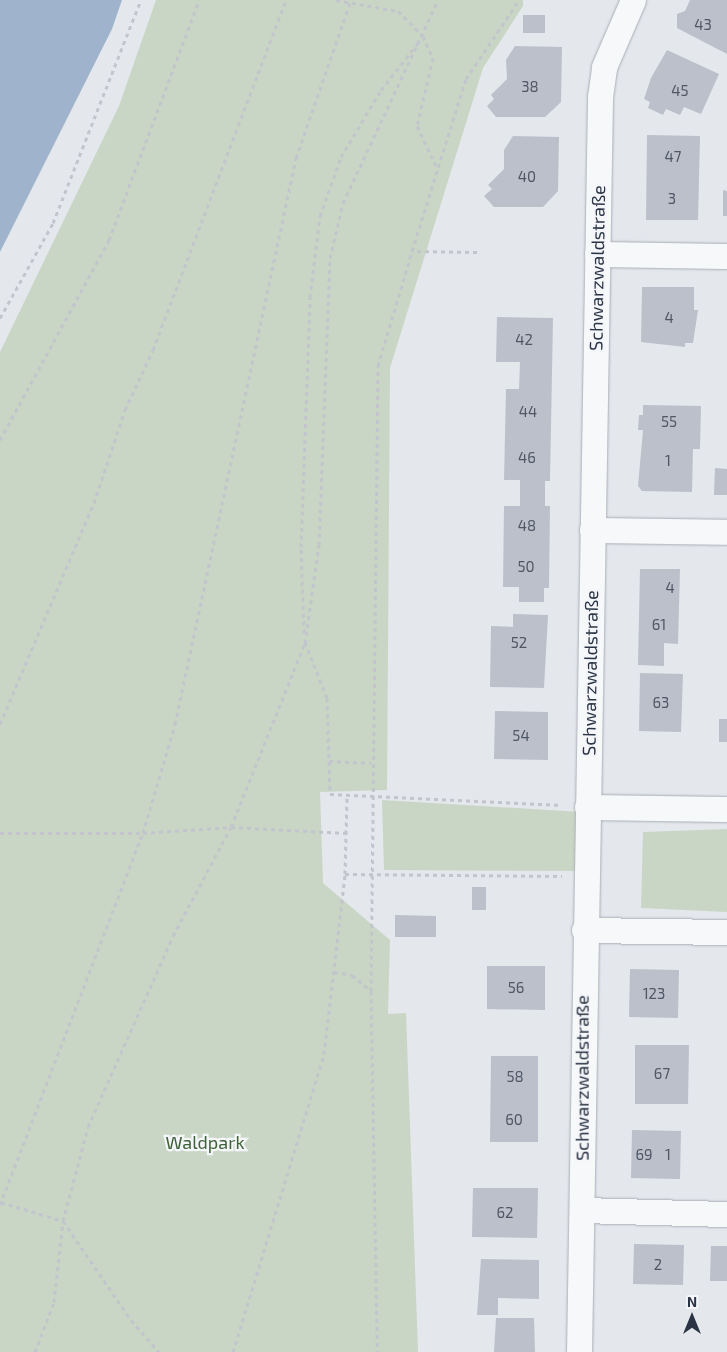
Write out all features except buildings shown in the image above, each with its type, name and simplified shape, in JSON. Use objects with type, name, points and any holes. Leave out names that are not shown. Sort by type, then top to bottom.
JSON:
[{"type":"street","name":"Schwarzwaldstraße","points":[[579,1352],[584,930],[597,254],[604,67],[632,0]]},
{"type":"street","points":[[597,254],[727,256]]},
{"type":"street","points":[[592,530],[727,532]]},
{"type":"street","points":[[587,807],[727,809]]},
{"type":"street","points":[[584,930],[727,932]]},
{"type":"street","points":[[582,1210],[727,1214]]},
{"type":"path","points":[[0,318],[53,223],[141,0]]},
{"type":"path","points":[[0,440],[109,240],[199,0]]},
{"type":"path","points":[[0,724],[94,503],[125,410],[153,350],[286,0]]},
{"type":"path","points":[[336,0],[351,1],[398,11],[423,36],[433,58],[417,126],[437,169]]},
{"type":"path","points":[[35,1352],[54,1302],[63,1220],[88,1127],[112,1068],[173,936],[231,827],[305,643],[319,545],[330,258],[343,203],[423,36],[438,0]]},
{"type":"path","points":[[377,1352],[370,875],[378,366],[466,79],[519,0]]},
{"type":"path","points":[[159,1352],[131,1320],[63,1220],[0,1203],[143,833],[176,724],[296,158],[351,1]]},
{"type":"path","points":[[423,36],[381,90],[341,157],[320,216],[310,306],[301,548],[305,643],[327,698],[330,794],[587,807]]},
{"type":"path","points":[[412,251],[477,252]]},
{"type":"path","points":[[329,762],[371,763]]},
{"type":"path","points":[[233,1352],[324,1054],[345,874],[347,795]]},
{"type":"path","points":[[0,833],[143,833],[231,827],[346,833]]},
{"type":"path","points":[[345,874],[585,876]]},
{"type":"path","points":[[334,972],[352,974],[371,991]]},
{"type":"green space","name":"Waldpark","points":[[156,0],[523,0],[523,6],[483,68],[390,368],[387,790],[320,792],[323,883],[390,940],[388,1014],[406,1013],[418,1352],[0,1352],[0,352],[119,106]]},
{"type":"green space","points":[[382,800],[581,812],[580,871],[384,870]]},
{"type":"green space","points":[[727,829],[727,912],[641,908],[643,832]]},
{"type":"water","points":[[0,0],[122,0],[112,29],[0,252]]}]
